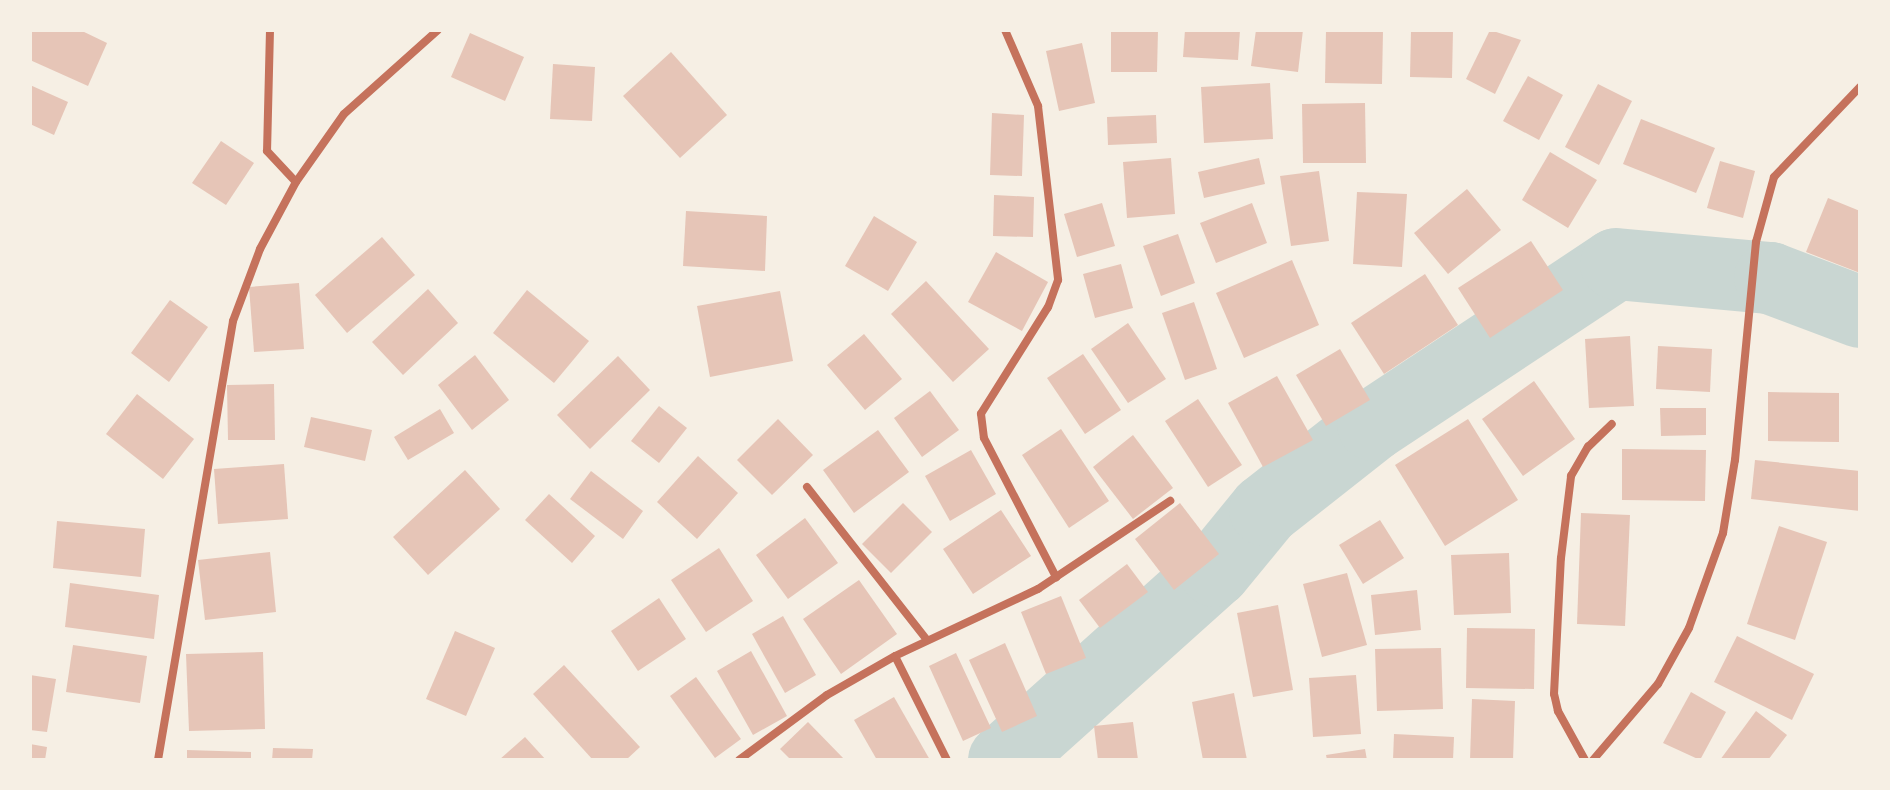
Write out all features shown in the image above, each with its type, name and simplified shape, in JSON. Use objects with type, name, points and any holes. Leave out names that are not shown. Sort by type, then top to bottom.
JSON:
[{"type":"street","points":[[270,30],[267,151],[296,182]]},
{"type":"street","points":[[158,760],[233,321],[260,249],[296,182],[344,114],[438,30]]},
{"type":"street","points":[[1005,30],[1038,106],[1058,280],[1048,307],[981,414],[984,438],[1056,577]]},
{"type":"street","points":[[1593,760],[1658,684],[1689,628],[1723,533],[1735,460],[1744,324],[1756,242],[1774,177],[1860,87]]},
{"type":"street","points":[[1585,760],[1558,711],[1554,694],[1561,558],[1571,476],[1588,447],[1612,424]]},
{"type":"street","points":[[807,487],[926,639]]},
{"type":"street","points":[[739,760],[827,695],[926,639],[1056,577],[1170,501]]},
{"type":"street","points":[[895,656],[947,760]]},
{"type":"building","points":[[30,30],[80,30],[107,43],[88,86],[30,60]]},
{"type":"building","points":[[1111,30],[1158,30],[1157,72],[1111,72]]},
{"type":"building","points":[[1185,30],[1240,30],[1238,60],[1183,57]]},
{"type":"building","points":[[1256,30],[1303,30],[1298,72],[1251,66]]},
{"type":"building","points":[[1326,30],[1383,30],[1382,84],[1325,83]]},
{"type":"building","points":[[1411,30],[1453,30],[1452,78],[1410,77]]},
{"type":"building","points":[[1490,30],[1521,40],[1495,94],[1466,79]]},
{"type":"building","points":[[470,33],[524,57],[505,101],[451,77]]},
{"type":"building","points":[[1082,43],[1095,103],[1059,111],[1046,51]]},
{"type":"building","points":[[671,52],[727,115],[680,158],[623,96]]},
{"type":"building","points":[[553,64],[595,67],[592,121],[550,119]]},
{"type":"building","points":[[1528,76],[1563,95],[1539,140],[1503,121]]},
{"type":"building","points":[[1270,83],[1273,139],[1204,143],[1201,87]]},
{"type":"building","points":[[1598,84],[1632,101],[1599,165],[1565,147]]},
{"type":"building","points":[[30,85],[68,102],[54,135],[30,124]]},
{"type":"building","points":[[1365,103],[1366,163],[1303,163],[1302,104]]},
{"type":"building","points":[[992,113],[1024,115],[1022,176],[990,175]]},
{"type":"building","points":[[1156,115],[1157,143],[1108,145],[1107,117]]},
{"type":"building","points":[[1641,119],[1715,148],[1696,193],[1623,164]]},
{"type":"building","points":[[221,141],[254,163],[226,205],[192,183]]},
{"type":"building","points":[[1550,152],[1597,180],[1568,228],[1522,200]]},
{"type":"building","points":[[1171,158],[1175,214],[1127,218],[1123,162]]},
{"type":"building","points":[[1259,158],[1265,184],[1204,198],[1198,172]]},
{"type":"building","points":[[1720,161],[1755,171],[1743,218],[1707,208]]},
{"type":"building","points":[[1319,171],[1329,241],[1291,246],[1280,176]]},
{"type":"building","points":[[1467,189],[1501,230],[1448,274],[1414,233]]},
{"type":"building","points":[[1357,192],[1407,194],[1402,267],[1353,264]]},
{"type":"building","points":[[994,195],[1034,197],[1033,237],[993,236]]},
{"type":"building","points":[[1828,198],[1860,211],[1860,273],[1806,252]]},
{"type":"building","points":[[1102,203],[1115,246],[1077,257],[1064,214]]},
{"type":"building","points":[[1252,203],[1267,243],[1216,263],[1200,223]]},
{"type":"building","points":[[686,211],[767,216],[765,271],[683,266]]},
{"type":"building","points":[[874,216],[917,242],[888,291],[845,266]]},
{"type":"building","points":[[1178,234],[1195,283],[1161,296],[1143,246]]},
{"type":"building","points":[[382,237],[415,275],[347,333],[315,295]]},
{"type":"building","points":[[1531,241],[1563,290],[1490,338],[1458,288]]},
{"type":"building","points":[[996,252],[1048,282],[1022,331],[968,302]]},
{"type":"building","points":[[1292,260],[1319,325],[1244,358],[1216,293]]},
{"type":"building","points":[[1121,264],[1133,308],[1095,318],[1083,274]]},
{"type":"building","points":[[1425,274],[1458,325],[1384,374],[1351,323]]},
{"type":"building","points":[[926,281],[989,349],[953,382],[891,314]]},
{"type":"building","points":[[299,283],[304,349],[254,352],[249,287]]},
{"type":"building","points":[[428,289],[458,323],[403,375],[372,342]]},
{"type":"building","points":[[527,290],[589,341],[554,383],[493,333]]},
{"type":"building","points":[[780,291],[793,361],[710,377],[697,306]]},
{"type":"building","points":[[170,300],[208,327],[169,382],[131,353]]},
{"type":"building","points":[[1194,302],[1217,369],[1185,380],[1162,313]]},
{"type":"building","points":[[1128,323],[1166,379],[1128,403],[1091,349]]},
{"type":"building","points":[[864,334],[902,379],[865,410],[827,365]]},
{"type":"building","points":[[1630,336],[1634,406],[1589,408],[1585,339]]},
{"type":"building","points":[[1658,346],[1712,349],[1710,392],[1656,389]]},
{"type":"building","points":[[1340,349],[1370,400],[1326,426],[1296,375]]},
{"type":"building","points":[[1083,354],[1121,410],[1085,434],[1047,378]]},
{"type":"building","points":[[475,355],[509,400],[472,430],[438,385]]},
{"type":"building","points":[[618,356],[650,390],[590,449],[557,415]]},
{"type":"building","points":[[1277,376],[1313,440],[1263,467],[1228,403]]},
{"type":"building","points":[[1534,381],[1575,439],[1523,476],[1482,419]]},
{"type":"building","points":[[274,384],[275,440],[228,440],[227,385]]},
{"type":"building","points":[[930,391],[959,430],[922,457],[894,418]]},
{"type":"building","points":[[1768,392],[1839,393],[1839,442],[1768,441]]},
{"type":"building","points":[[137,394],[194,439],[163,479],[106,434]]},
{"type":"building","points":[[1198,399],[1242,465],[1208,487],[1165,421]]},
{"type":"building","points":[[659,406],[687,428],[659,463],[631,441]]},
{"type":"building","points":[[1660,408],[1706,408],[1706,435],[1661,436]]},
{"type":"building","points":[[440,409],[454,433],[408,460],[394,437]]},
{"type":"building","points":[[311,417],[372,430],[365,461],[304,447]]},
{"type":"building","points":[[778,419],[813,455],[772,495],[737,460]]},
{"type":"building","points":[[1468,419],[1518,500],[1445,546],[1395,465]]},
{"type":"building","points":[[1061,429],[1109,501],[1069,528],[1022,455]]},
{"type":"building","points":[[878,430],[909,472],[854,513],[823,470]]},
{"type":"building","points":[[1133,435],[1173,488],[1133,519],[1093,467]]},
{"type":"building","points":[[1622,449],[1706,450],[1705,501],[1622,500]]},
{"type":"building","points":[[971,450],[996,494],[950,521],[925,476]]},
{"type":"building","points":[[698,456],[738,493],[697,539],[657,502]]},
{"type":"building","points":[[1755,460],[1860,471],[1860,511],[1751,499]]},
{"type":"building","points":[[284,464],[288,519],[218,524],[214,469]]},
{"type":"building","points":[[465,470],[500,509],[428,575],[393,537]]},
{"type":"building","points":[[591,471],[643,511],[623,539],[570,499]]},
{"type":"building","points":[[549,494],[595,536],[572,563],[525,520]]},
{"type":"building","points":[[903,503],[932,532],[891,573],[862,544]]},
{"type":"building","points":[[1180,503],[1219,554],[1174,590],[1135,539]]},
{"type":"building","points":[[1001,510],[1031,556],[973,594],[943,549]]},
{"type":"building","points":[[1581,513],[1630,515],[1625,626],[1577,624]]},
{"type":"building","points":[[805,518],[838,563],[788,599],[756,555]]},
{"type":"building","points":[[1380,520],[1404,558],[1363,584],[1339,545]]},
{"type":"building","points":[[57,521],[145,529],[141,577],[53,568]]},
{"type":"building","points":[[1779,526],[1827,542],[1795,640],[1747,624]]},
{"type":"building","points":[[719,548],[753,601],[706,632],[671,580]]},
{"type":"building","points":[[270,552],[276,612],[205,620],[198,560]]},
{"type":"building","points":[[1509,553],[1511,613],[1454,615],[1451,555]]},
{"type":"building","points":[[1127,564],[1148,592],[1100,628],[1079,600]]},
{"type":"building","points":[[1347,573],[1367,645],[1322,657],[1303,584]]},
{"type":"building","points":[[859,580],[897,634],[841,674],[803,619]]},
{"type":"building","points":[[70,583],[159,595],[154,639],[65,627]]},
{"type":"building","points":[[1417,590],[1421,630],[1375,635],[1371,595]]},
{"type":"building","points":[[1061,596],[1086,658],[1046,674],[1021,612]]},
{"type":"building","points":[[659,598],[686,639],[638,671],[611,631]]},
{"type":"building","points":[[1278,605],[1293,690],[1253,697],[1237,613]]},
{"type":"building","points":[[783,616],[816,675],[785,693],[752,634]]},
{"type":"building","points":[[1467,628],[1535,629],[1534,689],[1466,688]]},
{"type":"building","points":[[455,631],[495,648],[466,716],[426,699]]},
{"type":"building","points":[[1737,636],[1814,674],[1792,720],[1714,682]]},
{"type":"building","points":[[1005,643],[1037,716],[1002,732],[969,660]]},
{"type":"building","points":[[73,645],[147,656],[140,703],[66,692]]},
{"type":"building","points":[[1441,648],[1443,709],[1377,711],[1375,649]]},
{"type":"building","points":[[751,651],[787,716],[753,735],[717,671]]},
{"type":"building","points":[[263,652],[265,729],[189,731],[186,654]]},
{"type":"building","points":[[956,653],[991,728],[963,741],[929,666]]},
{"type":"building","points":[[564,665],[640,747],[626,760],[593,760],[533,694]]},
{"type":"building","points":[[30,675],[56,679],[47,732],[30,730]]},
{"type":"building","points":[[1356,675],[1361,734],[1313,737],[1309,678]]},
{"type":"building","points":[[696,677],[741,739],[715,758],[670,696]]},
{"type":"building","points":[[1691,692],[1726,712],[1700,760],[1663,743]]},
{"type":"building","points":[[1234,693],[1247,760],[1203,760],[1192,702]]},
{"type":"building","points":[[894,697],[930,760],[877,760],[854,720]]},
{"type":"building","points":[[1472,699],[1515,701],[1513,760],[1470,760]]},
{"type":"building","points":[[1756,711],[1787,735],[1768,760],[1720,760]]},
{"type":"building","points":[[808,722],[845,760],[791,760],[780,749]]},
{"type":"building","points":[[1133,722],[1138,760],[1098,760],[1094,726]]},
{"type":"building","points":[[1394,734],[1454,737],[1453,760],[1393,760]]},
{"type":"building","points":[[525,737],[546,760],[499,760]]},
{"type":"building","points":[[30,744],[47,747],[45,760],[30,760]]},
{"type":"building","points":[[273,748],[313,749],[312,760],[272,760]]},
{"type":"building","points":[[1365,749],[1367,760],[1327,760],[1326,755]]},
{"type":"building","points":[[187,750],[251,752],[251,760],[187,760]]},
{"type":"waterway","points":[[1004,760],[1215,571],[1265,510],[1373,425],[1616,264],[1770,278],[1860,312]]}]
